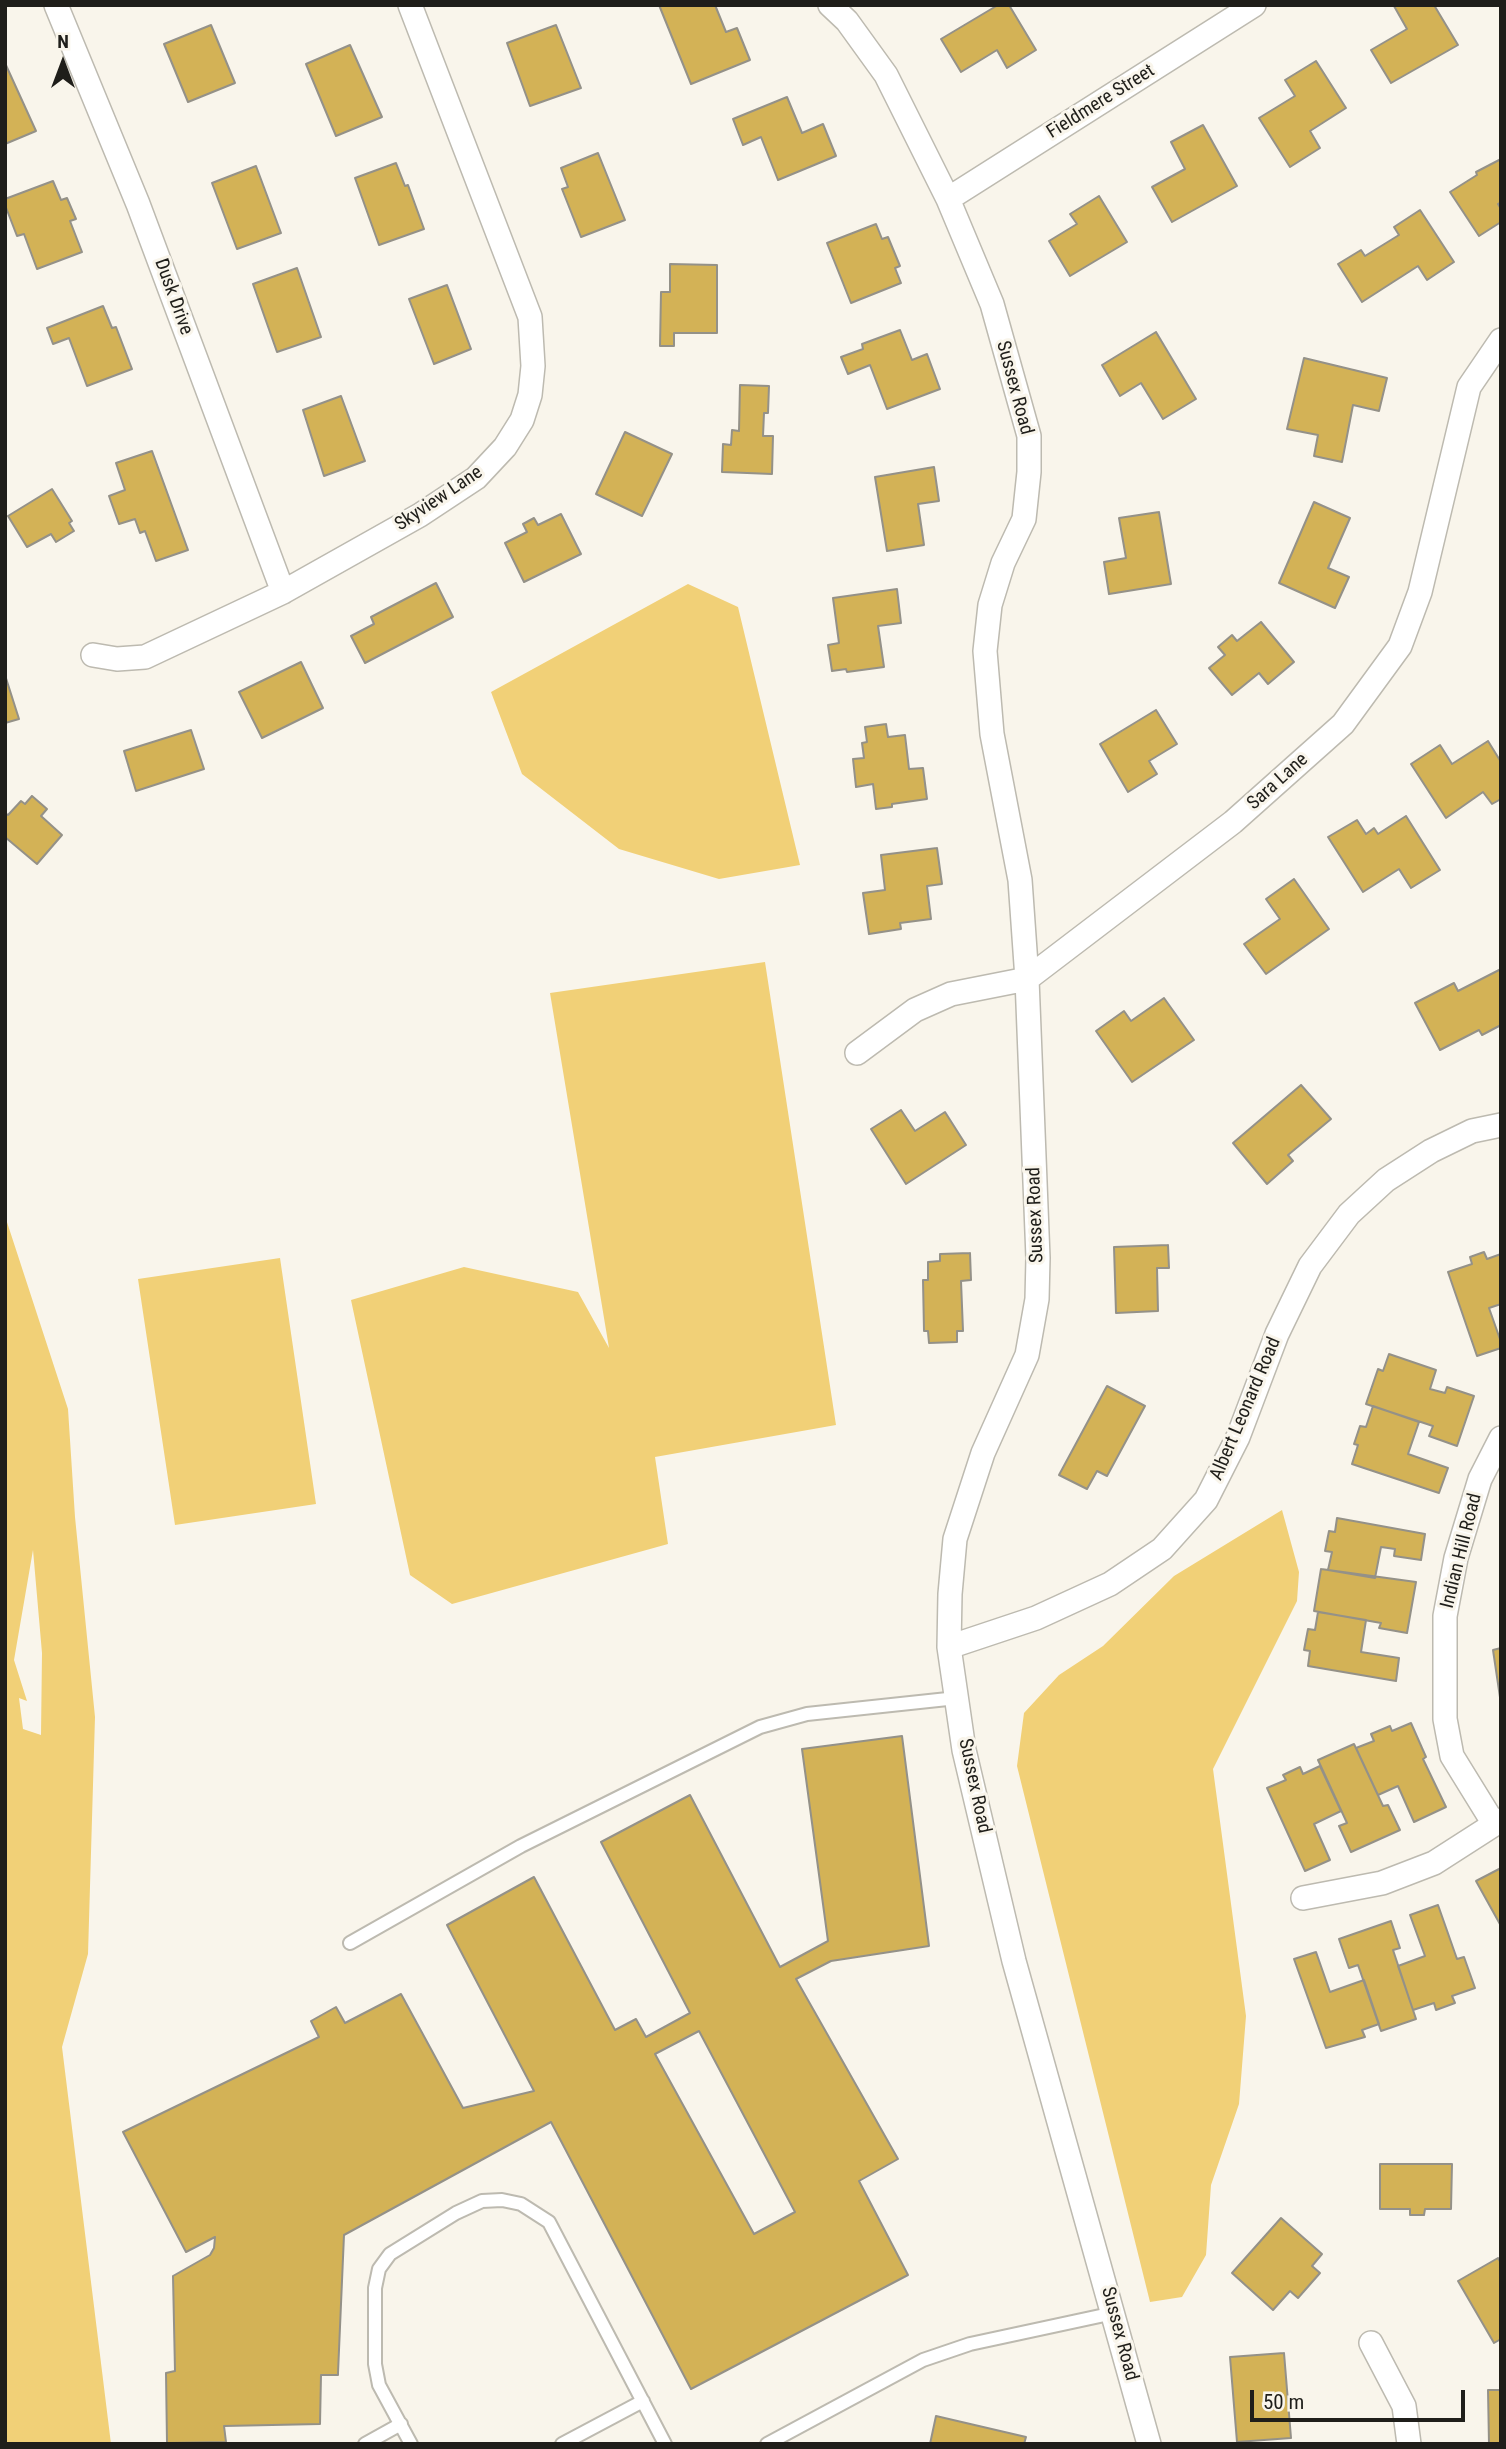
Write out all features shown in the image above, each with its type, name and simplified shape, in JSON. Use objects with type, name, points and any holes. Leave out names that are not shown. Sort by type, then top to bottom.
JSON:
[{"type":"street","name":"Dusk Drive","points":[[56,5],[138,204],[283,592]]},
{"type":"street","name":"Skyview Lane","points":[[93,655],[117,659],[145,657],[283,592],[420,515],[476,478],[505,447],[522,419],[530,395],[533,366],[530,317],[410,5]]},
{"type":"street","name":"Sussex Road","points":[[831,5],[847,21],[886,75],[948,199],[992,304],[1029,436],[1029,472],[1024,519],[1003,563],[990,605],[985,651],[992,734],[1020,880],[1027,979],[1038,1258],[1037,1299],[1027,1355],[983,1453],[955,1539],[950,1594],[950,1647],[964,1750],[1014,1961],[1149,2444]]},
{"type":"street","name":"Fieldmere Street","points":[[948,199],[1254,5]]},
{"type":"street","name":"Sara Lane","points":[[857,1053],[915,1010],[951,994],[1027,979],[1233,822],[1343,724],[1400,646],[1420,592],[1469,387],[1501,340]]},
{"type":"street","name":"Albert Leonard Road","points":[[950,1647],[1035,1618],[1110,1584],[1162,1549],[1206,1500],[1238,1437],[1277,1334],[1310,1266],[1349,1214],[1386,1180],[1431,1151],[1472,1131],[1501,1125]]},
{"type":"street","name":"Indian Hill Road","points":[[1303,1898],[1382,1883],[1434,1863],[1497,1822],[1452,1756],[1445,1719],[1445,1616],[1456,1558],[1480,1479],[1501,1438]]},
{"type":"street","points":[[1371,2343],[1404,2406],[1409,2444]]},
{"type":"lane","points":[[350,1943],[521,1846],[760,1727],[807,1714],[957,1698]]},
{"type":"lane","points":[[411,2444],[379,2385],[374,2364],[374,2288],[379,2269],[390,2254],[456,2213],[482,2201],[502,2200],[521,2204],[549,2222],[665,2444]]},
{"type":"lane","points":[[767,2444],[923,2360],[970,2344],[1114,2314]]},
{"type":"lane","points":[[562,2444],[643,2401]]},
{"type":"lane","points":[[365,2444],[401,2424]]},
{"type":"shaded area","points":[[688,584],[738,607],[800,865],[719,879],[619,849],[522,774],[491,692]]},
{"type":"shaded area","points":[[765,962],[836,1425],[655,1457],[668,1544],[452,1604],[410,1575],[351,1300],[464,1267],[578,1292],[609,1348],[550,993]]},
{"type":"shaded area","points":[[5,1216],[68,1409],[75,1517],[95,1717],[88,1954],[62,2047],[111,2444],[5,2444]],"holes":[[[33,1550],[42,1653],[41,1735],[23,1729],[19,1698],[27,1701],[14,1660]]]},
{"type":"shaded area","points":[[280,1258],[316,1504],[175,1525],[138,1279]]},
{"type":"shaded area","points":[[1282,1510],[1299,1572],[1297,1601],[1213,1769],[1246,2016],[1239,2104],[1211,2185],[1206,2255],[1182,2297],[1150,2302],[1017,1766],[1024,1713],[1059,1675],[1103,1646],[1174,1576]]},
{"type":"building","points":[[659,5],[715,5],[726,32],[737,28],[750,60],[691,84]]},
{"type":"building","points":[[998,5],[1009,5],[1036,50],[1007,68],[997,50],[961,72],[941,39]]},
{"type":"building","points":[[1434,5],[1458,45],[1391,83],[1371,50],[1407,29],[1394,6]]},
{"type":"building","points":[[211,25],[235,83],[188,102],[164,44]]},
{"type":"building","points":[[556,25],[581,88],[530,106],[507,43]]},
{"type":"building","points":[[350,45],[382,117],[336,136],[306,64]]},
{"type":"building","points":[[1316,61],[1346,108],[1310,131],[1320,148],[1290,167],[1259,118],[1295,96],[1285,80]]},
{"type":"building","points":[[5,63],[36,131],[5,144]]},
{"type":"building","points":[[787,97],[802,133],[823,124],[836,156],[778,180],[761,137],[743,145],[733,119]]},
{"type":"building","points":[[1203,125],[1237,186],[1172,222],[1152,187],[1185,169],[1171,142]]},
{"type":"building","points":[[598,153],[625,220],[581,237],[562,189],[568,187],[561,168]]},
{"type":"building","points":[[1501,159],[1501,202],[1498,204],[1501,209],[1501,222],[1479,236],[1450,192],[1477,175],[1476,172]]},
{"type":"building","points":[[396,163],[405,186],[408,185],[424,229],[379,245],[355,178]]},
{"type":"building","points":[[256,166],[281,233],[237,249],[212,183]]},
{"type":"building","points":[[53,181],[61,200],[67,198],[76,219],[70,221],[82,252],[37,269],[24,234],[17,236],[5,199]]},
{"type":"building","points":[[1099,196],[1127,242],[1070,276],[1049,241],[1077,224],[1070,214]]},
{"type":"building","points":[[1420,210],[1454,262],[1427,280],[1418,266],[1362,302],[1338,264],[1361,250],[1365,256],[1399,235],[1394,227]]},
{"type":"building","points":[[876,224],[882,239],[888,237],[900,266],[895,268],[901,283],[851,303],[827,243]]},
{"type":"building","points":[[670,264],[717,265],[717,333],[674,333],[674,346],[660,346],[661,292],[670,292]]},
{"type":"building","points":[[297,268],[321,337],[277,352],[253,284]]},
{"type":"building","points":[[447,285],[471,349],[434,364],[409,299]]},
{"type":"building","points":[[103,306],[112,328],[116,327],[132,369],[87,386],[69,338],[53,344],[47,328]]},
{"type":"building","points":[[900,330],[912,360],[927,354],[940,389],[887,409],[870,365],[848,374],[841,357],[863,349],[862,344]]},
{"type":"building","points":[[1156,332],[1196,399],[1163,419],[1141,383],[1120,396],[1102,365]]},
{"type":"building","points":[[1304,358],[1387,378],[1379,411],[1353,405],[1342,462],[1314,456],[1318,435],[1287,429]]},
{"type":"building","points":[[740,385],[769,386],[768,413],[764,413],[763,436],[773,436],[772,474],[722,472],[723,444],[731,445],[732,430],[739,431]]},
{"type":"building","points":[[341,396],[365,461],[324,476],[303,410]]},
{"type":"building","points":[[625,432],[672,454],[642,516],[596,494]]},
{"type":"building","points":[[152,451],[188,550],[156,561],[145,531],[140,533],[135,519],[119,524],[109,496],[125,490],[116,463]]},
{"type":"building","points":[[934,467],[939,501],[918,504],[924,545],[887,551],[875,477]]},
{"type":"building","points":[[52,489],[72,521],[69,523],[74,531],[56,542],[51,534],[27,547],[8,516]]},
{"type":"building","points":[[1314,502],[1350,518],[1328,568],[1349,577],[1335,608],[1279,583]]},
{"type":"building","points":[[1159,512],[1171,584],[1109,594],[1104,562],[1126,558],[1119,518]]},
{"type":"building","points":[[561,514],[581,554],[524,582],[505,543],[527,532],[523,524],[534,518],[538,525]]},
{"type":"building","points":[[436,583],[453,617],[365,663],[351,636],[374,624],[371,617]]},
{"type":"building","points":[[897,589],[901,623],[878,626],[884,667],[847,672],[846,669],[832,671],[828,645],[839,643],[833,598]]},
{"type":"building","points":[[1261,622],[1294,662],[1268,684],[1259,673],[1232,695],[1209,668],[1225,655],[1218,647],[1232,635],[1237,641]]},
{"type":"building","points":[[301,662],[323,708],[262,738],[239,692]]},
{"type":"building","points":[[5,675],[19,719],[5,723]]},
{"type":"building","points":[[1156,710],[1177,744],[1149,761],[1157,774],[1128,792],[1100,744]]},
{"type":"building","points":[[886,724],[888,737],[905,735],[909,769],[923,768],[927,799],[876,809],[873,784],[856,787],[853,759],[864,758],[862,743],[867,742],[865,727]]},
{"type":"building","points":[[191,730],[204,769],[136,791],[124,751]]},
{"type":"building","points":[[1488,741],[1501,762],[1501,799],[1492,804],[1483,792],[1446,818],[1411,764],[1440,745],[1452,764]]},
{"type":"building","points":[[32,796],[47,809],[41,816],[62,835],[37,864],[5,837],[5,813],[8,815],[21,801],[25,804]]},
{"type":"building","points":[[1406,816],[1440,870],[1411,888],[1399,869],[1363,892],[1328,837],[1357,820],[1366,834],[1374,828],[1378,834]]},
{"type":"building","points":[[937,848],[942,884],[927,886],[931,919],[900,923],[901,929],[869,934],[863,893],[885,890],[881,855]]},
{"type":"building","points":[[1294,879],[1329,929],[1266,974],[1244,944],[1280,919],[1266,899]]},
{"type":"building","points":[[1501,969],[1501,1025],[1482,1035],[1479,1030],[1440,1050],[1415,1003],[1454,983],[1458,991]]},
{"type":"building","points":[[1164,998],[1194,1040],[1132,1082],[1096,1031],[1124,1011],[1131,1021]]},
{"type":"building","points":[[1301,1085],[1331,1119],[1288,1155],[1293,1161],[1267,1184],[1233,1143]]},
{"type":"building","points":[[901,1110],[915,1131],[945,1112],[966,1145],[906,1184],[871,1129]]},
{"type":"building","points":[[1168,1245],[1169,1268],[1157,1268],[1158,1311],[1116,1313],[1114,1247]]},
{"type":"building","points":[[1484,1252],[1487,1259],[1501,1254],[1501,1304],[1489,1308],[1501,1348],[1477,1356],[1448,1272],[1472,1264],[1470,1257]]},
{"type":"building","points":[[970,1253],[971,1280],[961,1281],[963,1331],[957,1331],[957,1342],[929,1343],[928,1331],[924,1331],[923,1280],[928,1280],[928,1262],[940,1261],[940,1254]]},
{"type":"building","points":[[1389,1354],[1436,1370],[1430,1389],[1445,1393],[1447,1387],[1474,1396],[1457,1446],[1429,1436],[1433,1426],[1366,1404],[1378,1369],[1383,1371]]},
{"type":"building","points":[[1107,1386],[1145,1406],[1107,1476],[1097,1471],[1087,1489],[1059,1475]]},
{"type":"building","points":[[1373,1406],[1419,1422],[1408,1454],[1448,1468],[1439,1493],[1352,1464],[1358,1445],[1354,1444],[1360,1426],[1366,1427]]},
{"type":"building","points":[[1337,1518],[1425,1534],[1421,1560],[1394,1556],[1395,1549],[1381,1547],[1375,1578],[1328,1570],[1332,1552],[1325,1551],[1329,1531],[1335,1532]]},
{"type":"building","points":[[1321,1569],[1416,1582],[1407,1633],[1379,1628],[1381,1623],[1314,1611]]},
{"type":"building","points":[[1318,1612],[1366,1620],[1361,1652],[1399,1658],[1396,1681],[1308,1666],[1310,1651],[1304,1650],[1308,1629],[1315,1630]]},
{"type":"building","points":[[1501,1648],[1501,1704],[1493,1650]]},
{"type":"building","points":[[1411,1723],[1426,1757],[1423,1759],[1446,1807],[1414,1822],[1398,1786],[1378,1795],[1356,1748],[1374,1741],[1371,1734],[1390,1726],[1392,1731]]},
{"type":"building","points":[[902,1736],[929,1946],[831,1961],[796,1979],[898,2159],[859,2181],[908,2275],[691,2389],[551,2122],[344,2235],[338,2375],[321,2375],[320,2424],[224,2426],[226,2442],[167,2443],[166,2373],[175,2371],[173,2276],[210,2255],[215,2237],[186,2252],[123,2132],[319,2037],[311,2021],[336,2007],[345,2023],[401,1994],[463,2108],[534,2091],[447,1925],[534,1877],[615,2030],[636,2019],[646,2037],[690,2013],[601,1842],[690,1795],[780,1967],[828,1941],[802,1749]],"holes":[[[699,2031],[795,2212],[754,2234],[655,2054]]]},
{"type":"building","points":[[1354,1744],[1383,1806],[1388,1805],[1400,1830],[1351,1852],[1339,1826],[1347,1823],[1318,1760]]},
{"type":"building","points":[[1320,1766],[1341,1811],[1314,1824],[1330,1860],[1305,1871],[1267,1788],[1286,1780],[1283,1775],[1300,1767],[1303,1774]]},
{"type":"building","points":[[1501,1868],[1501,1926],[1476,1881]]},
{"type":"building","points":[[1438,1905],[1457,1959],[1464,1957],[1475,1988],[1452,1996],[1455,2003],[1436,2010],[1434,2003],[1413,2010],[1398,1966],[1425,1956],[1410,1915]]},
{"type":"building","points":[[1391,1921],[1400,1948],[1393,1950],[1416,2019],[1381,2031],[1358,1965],[1349,1968],[1339,1939]]},
{"type":"building","points":[[1316,1952],[1330,1992],[1364,1980],[1379,2024],[1362,2030],[1365,2037],[1326,2048],[1294,1959]]},
{"type":"building","points":[[1380,2164],[1452,2164],[1451,2209],[1425,2209],[1424,2215],[1410,2215],[1410,2209],[1380,2209]]},
{"type":"building","points":[[1281,2218],[1322,2254],[1312,2266],[1320,2273],[1298,2298],[1290,2291],[1273,2310],[1232,2273]]},
{"type":"building","points":[[1498,2258],[1501,2263],[1501,2339],[1494,2343],[1458,2281]]},
{"type":"building","points":[[1284,2353],[1291,2438],[1237,2442],[1230,2357]]},
{"type":"building","points":[[1488,2390],[1501,2390],[1501,2444],[1489,2444]]},
{"type":"building","points":[[936,2416],[1026,2437],[1024,2444],[930,2444]]}]
